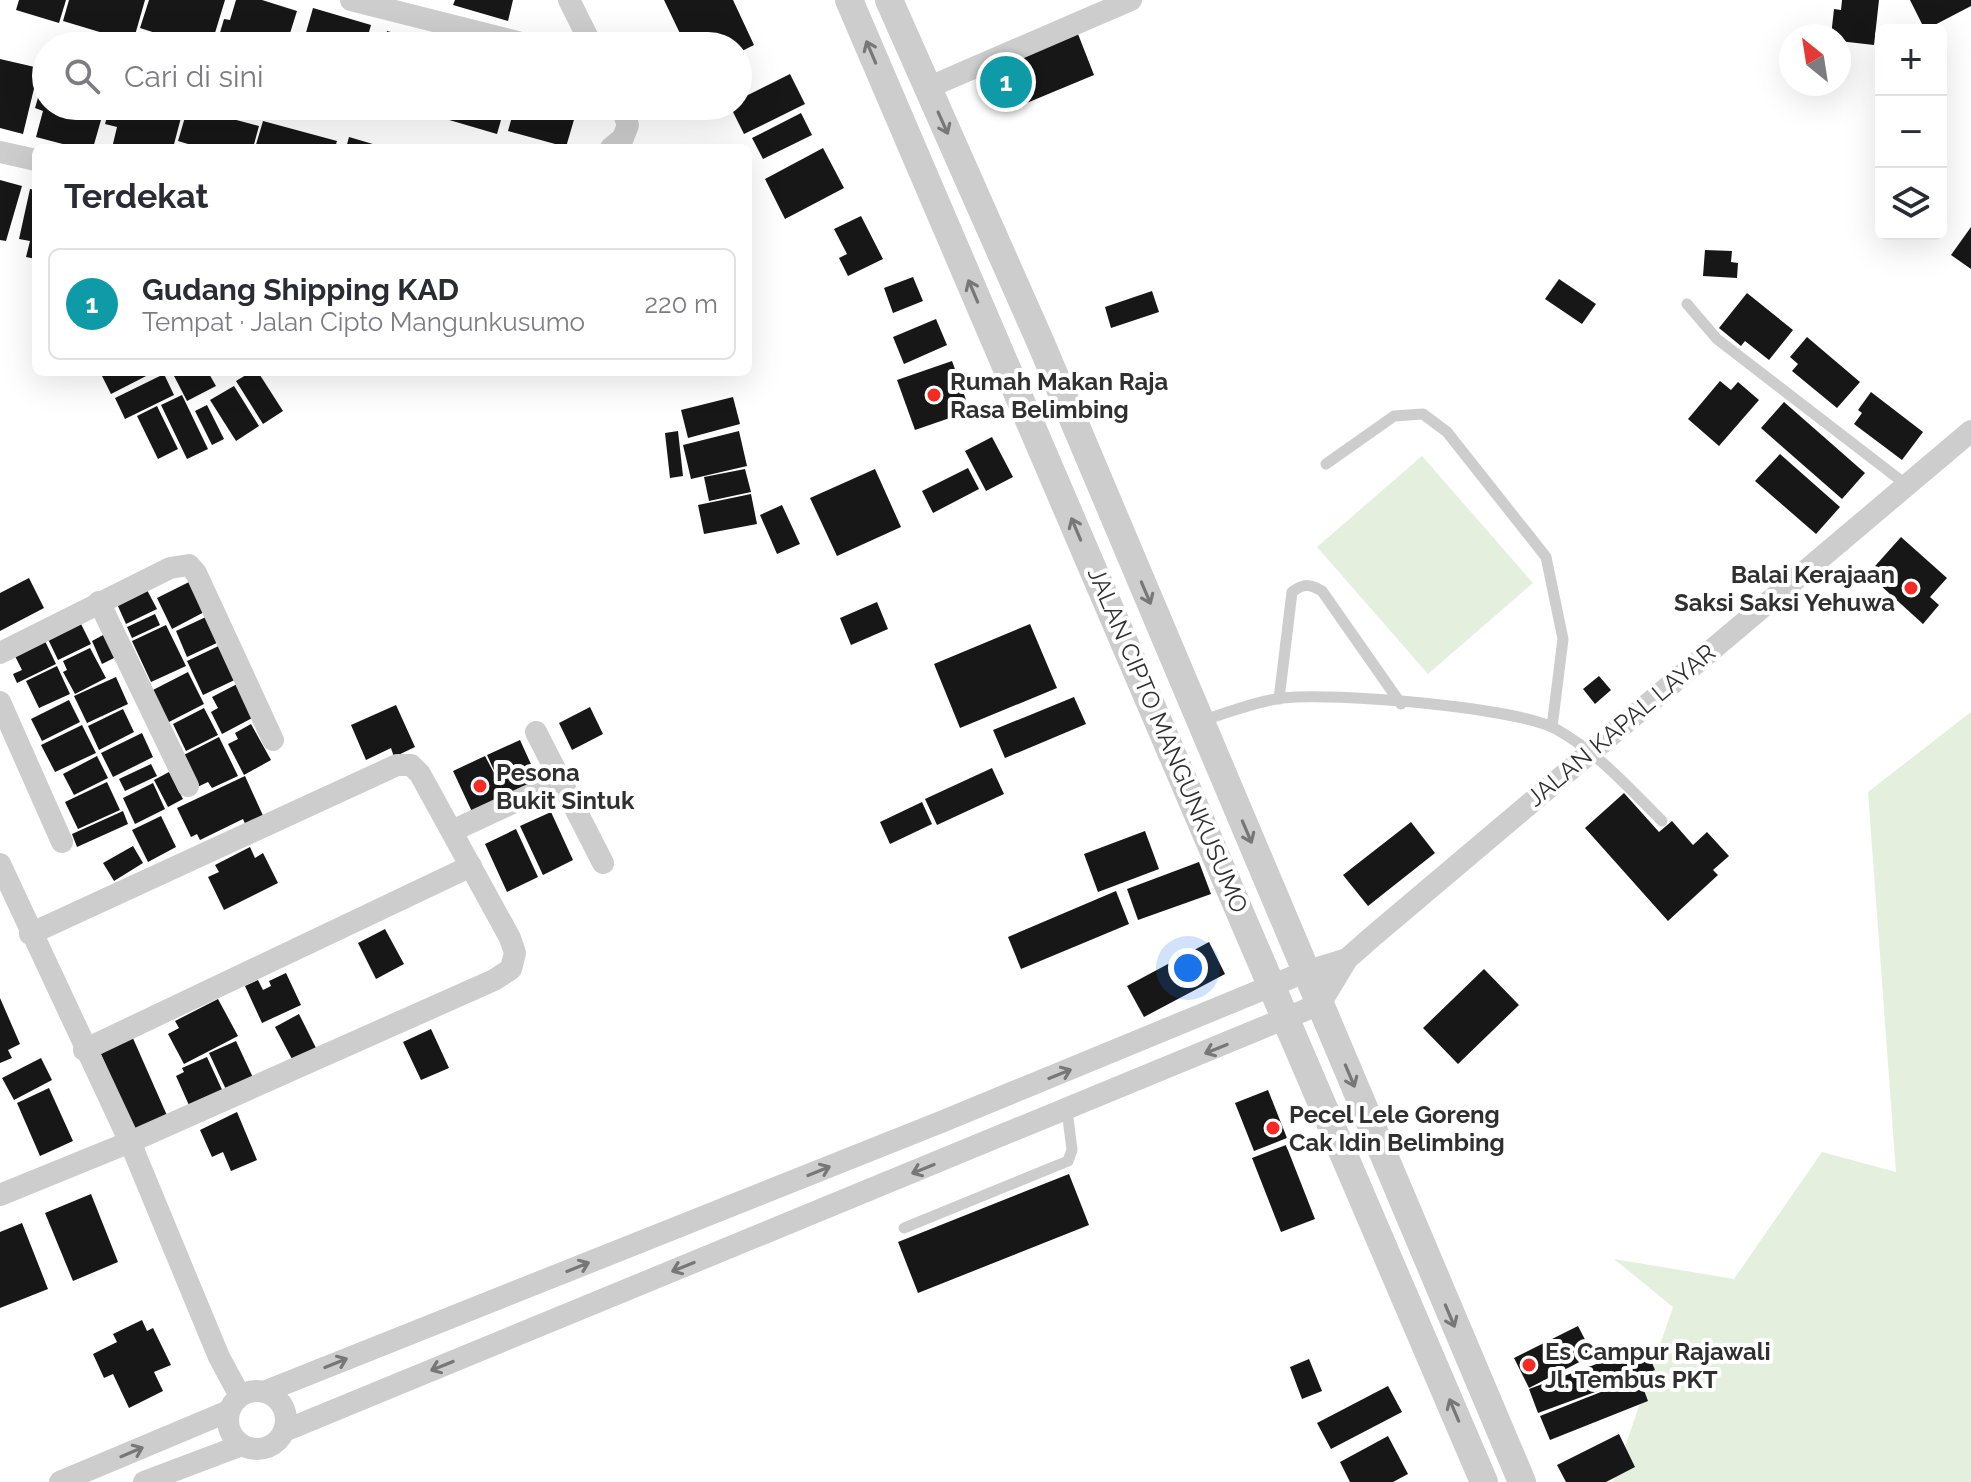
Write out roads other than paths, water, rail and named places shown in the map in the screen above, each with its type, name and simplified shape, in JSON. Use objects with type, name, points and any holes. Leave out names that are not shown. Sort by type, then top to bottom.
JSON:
[{"type":"street","points":[[351,0],[478,32]]},
{"type":"street","points":[[569,0],[585,32]]},
{"type":"street","name":"JALAN CIPTO MANGUNKUSUMO","points":[[849,0],[1484,1482]]},
{"type":"street","name":"JALAN CIPTO MANGUNKUSUMO","points":[[889,0],[1040,341],[1522,1482]]},
{"type":"street","points":[[927,88],[1131,0]]},
{"type":"street","points":[[616,144],[623,138],[628,125],[626,120]]},
{"type":"street","points":[[0,152],[32,159]]},
{"type":"street","name":"JALAN KAPAL LAYAR","points":[[1347,959],[1590,750],[1971,431]]},
{"type":"street","points":[[0,653],[170,568],[189,565],[196,573],[273,740]]},
{"type":"street","points":[[99,602],[188,786]]},
{"type":"street","points":[[0,702],[62,842]]},
{"type":"street","points":[[536,732],[603,863]]},
{"type":"street","points":[[0,1195],[130,1142],[494,980],[511,969],[515,953],[510,938],[452,831],[420,774],[411,765],[397,765],[30,934]]},
{"type":"street","points":[[452,831],[560,781]]},
{"type":"street","points":[[0,864],[84,1050],[130,1142],[219,1357],[235,1404],[229,1430],[242,1445],[251,1449],[270,1446],[284,1431],[1288,1020],[1320,1004],[1347,959]]},
{"type":"street","points":[[84,1050],[471,866]]},
{"type":"street","points":[[60,1482],[264,1392],[941,1122],[1305,972],[1347,959]]},
{"type":"street","points":[[941,1122],[956,1155]]},
{"type":"street","points":[[264,1392],[273,1396],[284,1411],[284,1431]]},
{"type":"street","points":[[144,1482],[242,1445]]},
{"type":"lane","points":[[1687,304],[1717,339],[1908,486]]},
{"type":"lane","points":[[1326,464],[1394,416],[1423,414],[1447,432],[1546,557],[1563,639],[1552,727]]},
{"type":"lane","points":[[1279,699],[1292,592],[1301,585],[1311,585],[1322,591],[1401,704]]},
{"type":"lane","points":[[1200,721],[1279,699],[1314,695],[1509,714],[1552,727],[1590,750],[1662,821]]},
{"type":"lane","points":[[904,1228],[1068,1161],[1072,1150],[1067,1110]]},
{"type":"place","name":"Gudang Shipping KAD","points":[[1006,82]]},
{"type":"place","name":"Rumah Makan Raja Rasa Belimbing","points":[[934,395]]},
{"type":"place","name":"Balai Kerajaan Saksi Saksi Yehuwa","points":[[1911,588]]},
{"type":"place","name":"Pesona Bukit Sintuk","points":[[480,786]]},
{"type":"place","name":"Pecel Lele Goreng Cak Idin Belimbing","points":[[1273,1128]]},
{"type":"place","name":"Es Campur Rajawali Jl. Tembus PKT","points":[[1529,1365]]}]
